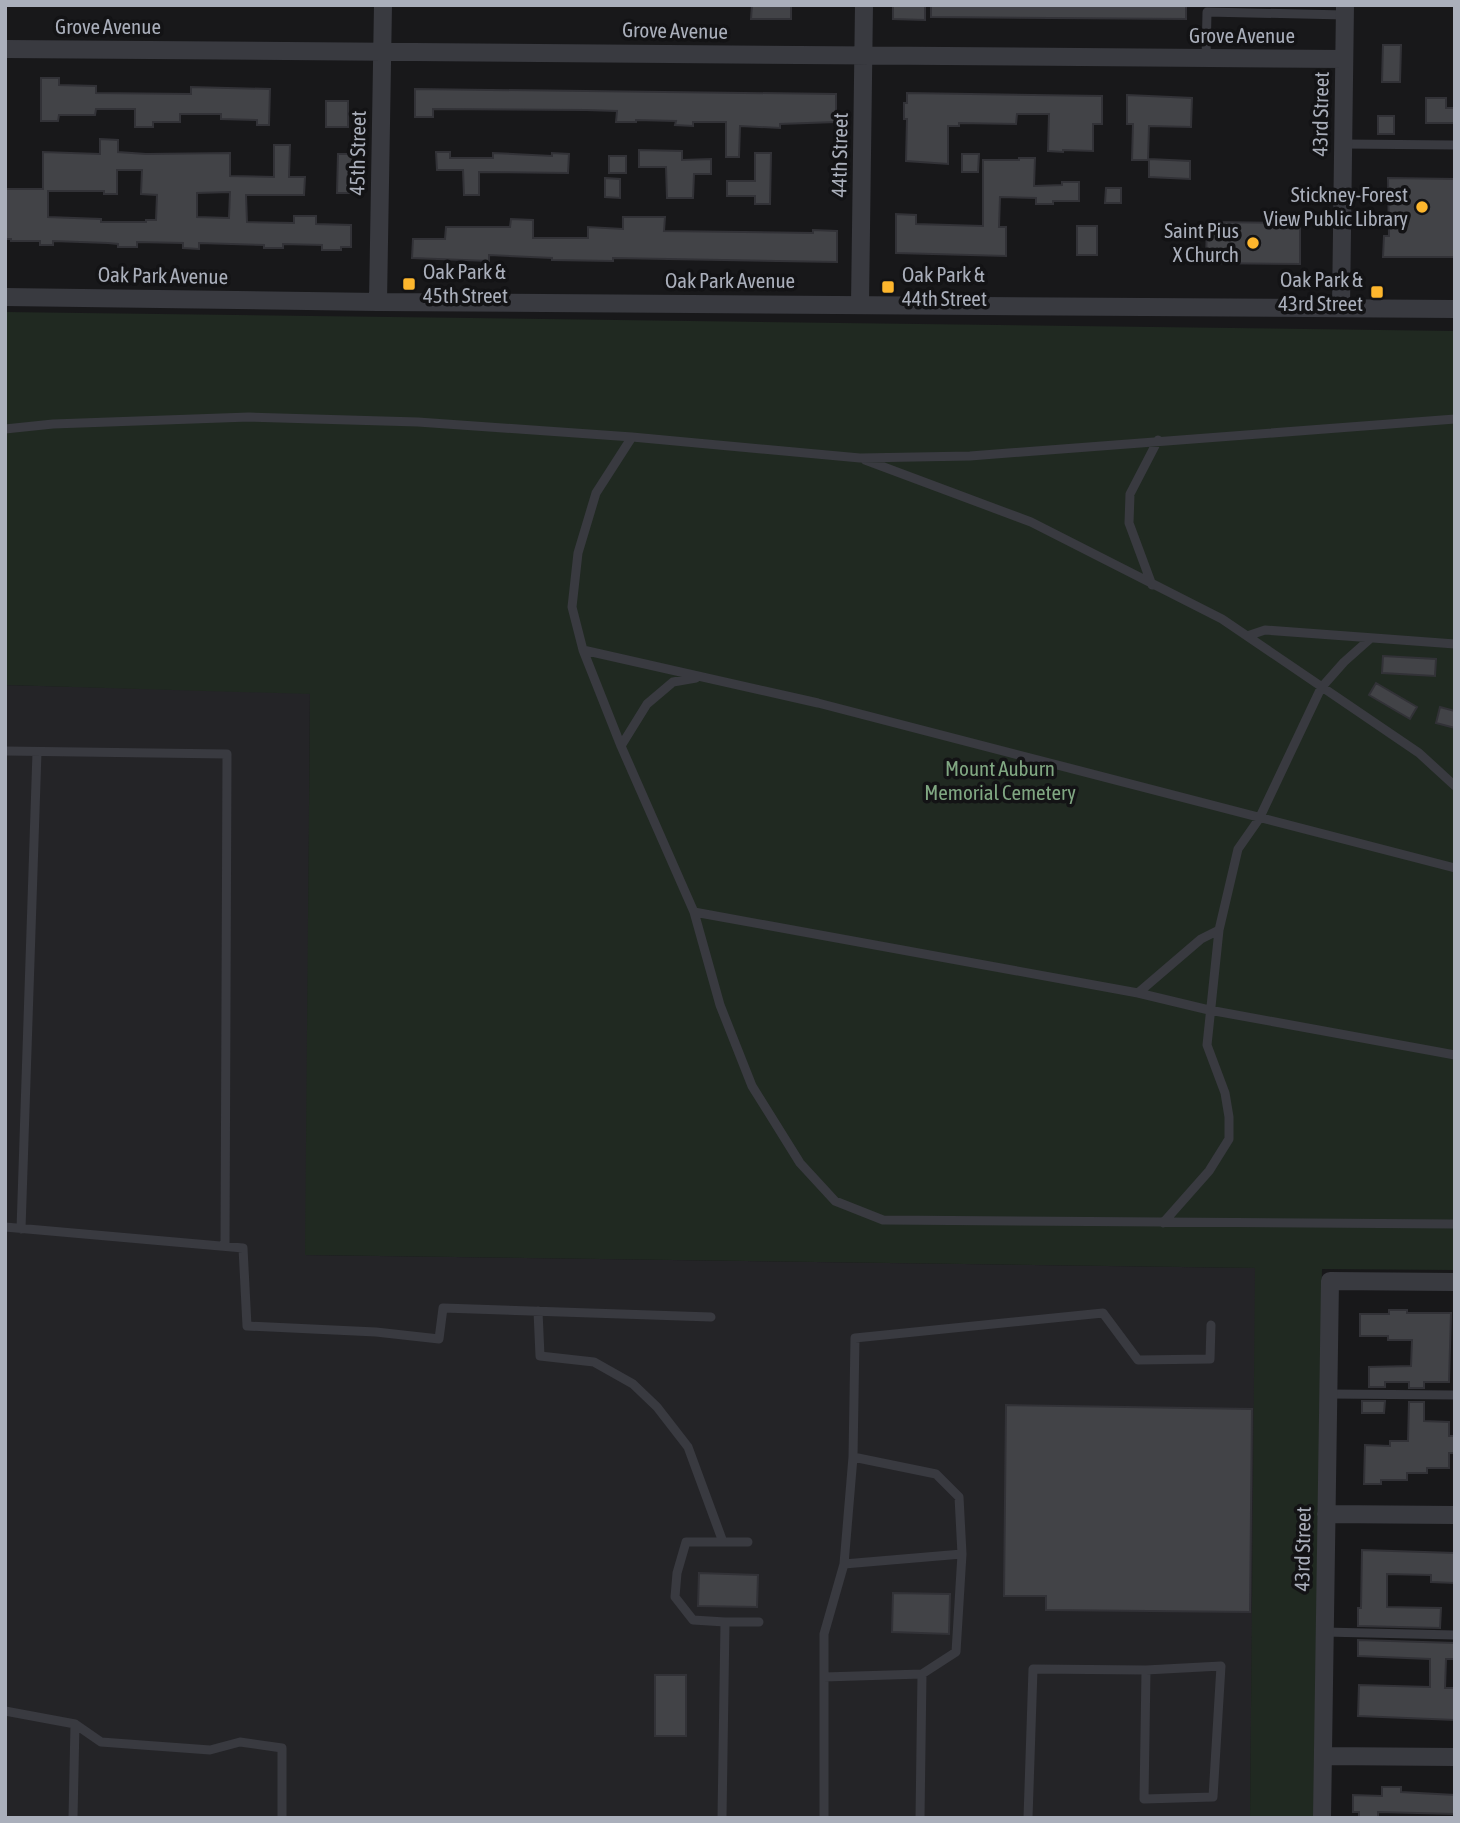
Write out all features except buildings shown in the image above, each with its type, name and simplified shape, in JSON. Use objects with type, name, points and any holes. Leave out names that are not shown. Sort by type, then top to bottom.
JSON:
[{"type":"street","name":"45th Street","points":[[378,302],[383,5]]},
{"type":"street","name":"44th Street","points":[[860,304],[864,5]]},
{"type":"street","name":"43rd Street","points":[[1340,307],[1345,10]]},
{"type":"street","name":"Grove Avenue","points":[[5,49],[1344,59]]},
{"type":"street","name":"Oak Park Avenue","points":[[5,297],[1455,309]]},
{"type":"street","name":"43rd Street","points":[[1322,1818],[1329,1281],[1455,1282]]},
{"type":"street","points":[[1326,1514],[1455,1515]]},
{"type":"street","points":[[1322,1756],[1455,1757]]},
{"type":"lane","points":[[1206,58],[1207,12],[1345,10]]},
{"type":"lane","points":[[1343,144],[1455,145]]},
{"type":"lane","points":[[5,429],[53,424],[249,417],[418,422],[632,437],[860,458],[970,456],[1455,419]]},
{"type":"lane","points":[[632,437],[596,492],[578,553],[572,607],[583,650],[621,746],[694,912],[720,1005],[752,1086],[800,1163],[835,1201],[883,1220],[1455,1224]]},
{"type":"lane","points":[[1152,585],[1129,523],[1129,494],[1158,440]]},
{"type":"lane","points":[[860,458],[1031,522],[1222,619],[1419,753],[1455,786]]},
{"type":"lane","points":[[1247,636],[1265,630],[1455,644]]},
{"type":"lane","points":[[1163,1223],[1209,1171],[1228,1139],[1229,1117],[1225,1093],[1207,1045],[1219,930],[1238,849],[1259,819],[1321,688],[1344,662],[1371,638]]},
{"type":"lane","points":[[583,650],[818,703],[1455,868]]},
{"type":"lane","points":[[621,746],[647,704],[673,682],[702,677]]},
{"type":"lane","points":[[5,751],[227,754],[225,1246]]},
{"type":"lane","points":[[21,1229],[37,752]]},
{"type":"lane","points":[[694,912],[1138,993],[1209,1010],[1455,1055]]},
{"type":"lane","points":[[1138,993],[1200,939],[1219,930]]},
{"type":"lane","points":[[5,1227],[243,1248],[247,1326],[376,1332],[439,1339],[443,1308],[711,1317]]},
{"type":"lane","points":[[538,1311],[540,1356],[594,1362],[633,1384],[665,1417],[688,1447],[723,1542]]},
{"type":"lane","points":[[824,1818],[824,1634],[844,1564],[853,1457],[855,1338],[1102,1313],[1138,1360],[1210,1359],[1212,1325]]},
{"type":"lane","points":[[1328,1394],[1455,1395]]},
{"type":"lane","points":[[824,1676],[922,1674],[956,1652],[962,1553],[959,1497],[936,1474],[853,1457]]},
{"type":"lane","points":[[748,1542],[686,1542],[677,1573],[676,1597],[693,1620],[759,1622]]},
{"type":"lane","points":[[844,1564],[962,1553]]},
{"type":"lane","points":[[722,1818],[725,1622]]},
{"type":"lane","points":[[1324,1632],[1455,1634]]},
{"type":"lane","points":[[1028,1818],[1033,1669],[1146,1670],[1221,1666],[1213,1797],[1144,1799],[1146,1670]]},
{"type":"lane","points":[[920,1818],[922,1674]]},
{"type":"lane","points":[[5,1711],[75,1724],[101,1742],[210,1750],[240,1742],[282,1748],[282,1818]]},
{"type":"lane","points":[[73,1818],[75,1724]]},
{"type":"shaded area","points":[[5,685],[310,693],[306,1255],[1256,1268],[1250,1818],[5,1818]]},
{"type":"green space","name":"Mount Auburn Memorial Cemetery","points":[[5,312],[1455,331],[1455,1270],[1322,1269],[1314,1818],[1250,1818],[1255,1268],[305,1255],[310,694],[5,685]]},
{"type":"place","name":"Stickney-Forest View Public Library","points":[[1422,207]]},
{"type":"place","name":"Saint Pius X Church","points":[[1253,243]]},
{"type":"place","name":"Oak Park & 45th Street","points":[[409,284]]},
{"type":"place","name":"Oak Park & 44th Street","points":[[888,287]]},
{"type":"place","name":"Oak Park & 43rd Street","points":[[1377,292]]}]
